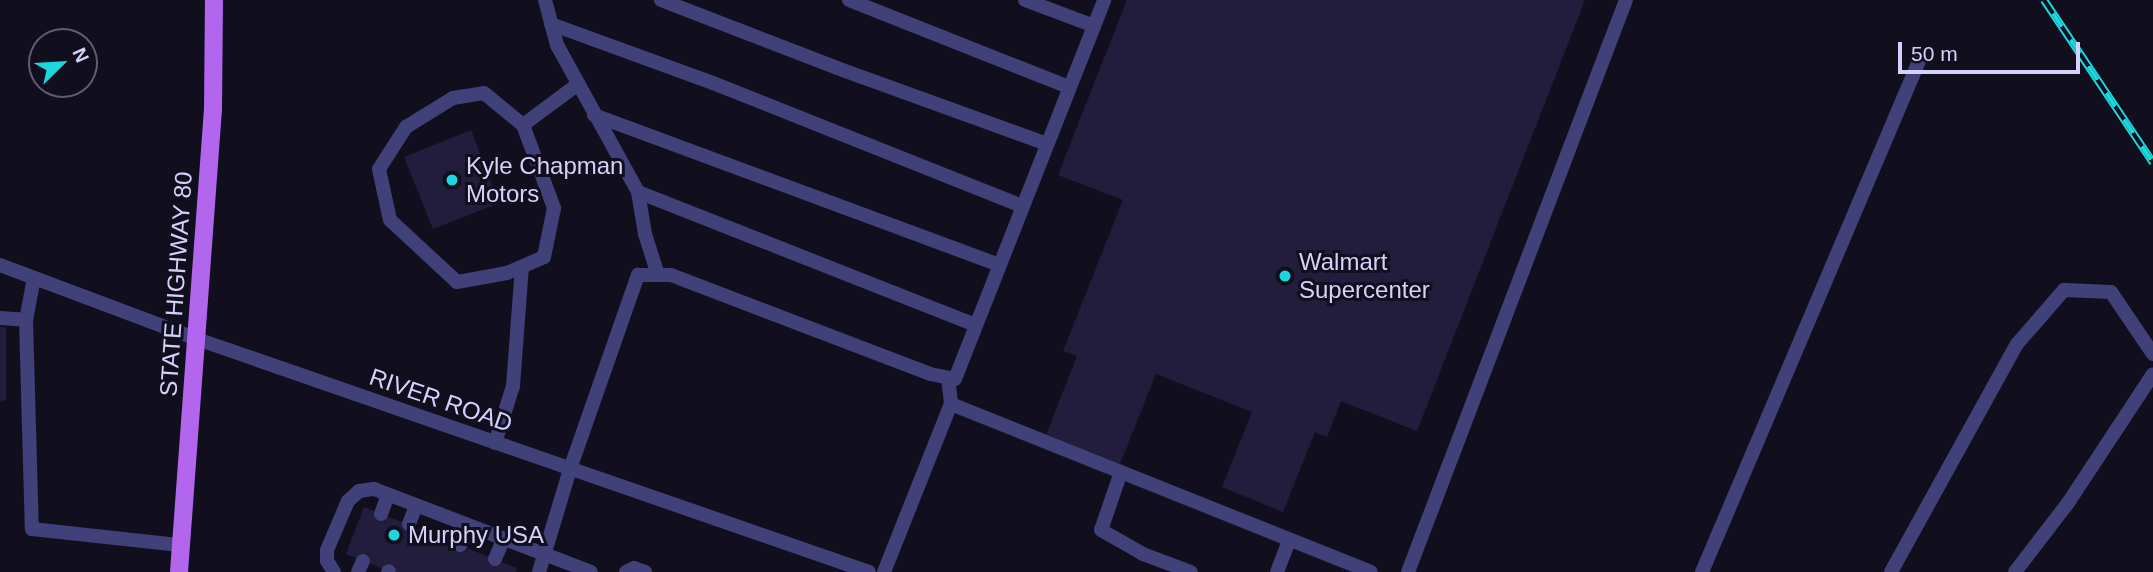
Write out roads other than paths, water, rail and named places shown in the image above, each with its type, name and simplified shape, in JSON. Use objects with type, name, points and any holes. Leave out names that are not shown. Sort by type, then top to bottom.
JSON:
[{"type":"main road","name":"STATE HIGHWAY 80","points":[[178,572],[213,110],[214,0]]},
{"type":"street","points":[[545,0],[557,45],[638,192],[645,234],[658,275]]},
{"type":"street","points":[[661,0],[837,68],[1047,144]]},
{"type":"street","points":[[849,0],[1069,87]]},
{"type":"street","points":[[1025,0],[1094,26]]},
{"type":"street","points":[[539,572],[569,469],[638,275],[671,275],[930,374],[955,379],[1104,0]]},
{"type":"street","points":[[1408,572],[1626,0]]},
{"type":"street","points":[[551,24],[713,83],[1022,206]]},
{"type":"street","points":[[1702,572],[1919,61]]},
{"type":"street","points":[[523,125],[578,84]]},
{"type":"street","points":[[484,93],[523,125],[554,208],[544,257],[507,274],[457,282],[390,220],[379,169],[406,127],[453,98],[484,93]]},
{"type":"street","points":[[594,115],[999,265]]},
{"type":"street","points":[[638,192],[975,325]]},
{"type":"street","name":"RIVER ROAD","points":[[0,265],[197,339],[869,572]]},
{"type":"street","points":[[495,443],[513,386],[522,267]]},
{"type":"street","points":[[34,278],[26,320],[32,529],[180,545]]},
{"type":"street","points":[[1891,572],[2017,344],[2064,290],[2111,292],[2153,354]]},
{"type":"street","points":[[0,318],[26,320]]},
{"type":"street","points":[[2015,572],[2068,503],[2153,374]]},
{"type":"street","points":[[884,572],[951,404],[948,378]]},
{"type":"street","points":[[951,404],[1371,572]]},
{"type":"street","points":[[1121,472],[1101,530],[1143,554],[1191,572]]},
{"type":"street","points":[[334,572],[327,561],[327,550],[348,501],[359,491],[374,489],[591,572]]},
{"type":"street","points":[[381,514],[388,495]]},
{"type":"street","points":[[409,524],[416,506]]},
{"type":"street","points":[[460,545],[468,526]]},
{"type":"street","points":[[495,559],[503,540]]},
{"type":"street","points":[[1277,572],[1289,540]]},
{"type":"street","points":[[626,572],[634,568],[645,572]]},
{"type":"railway","points":[[2044,0],[2153,163]]},
{"type":"place","name":"Kyle Chapman Motors","points":[[452,180]]},
{"type":"place","name":"Walmart Supercenter","points":[[1285,276]]},
{"type":"place","name":"Murphy USA","points":[[394,535]]}]
